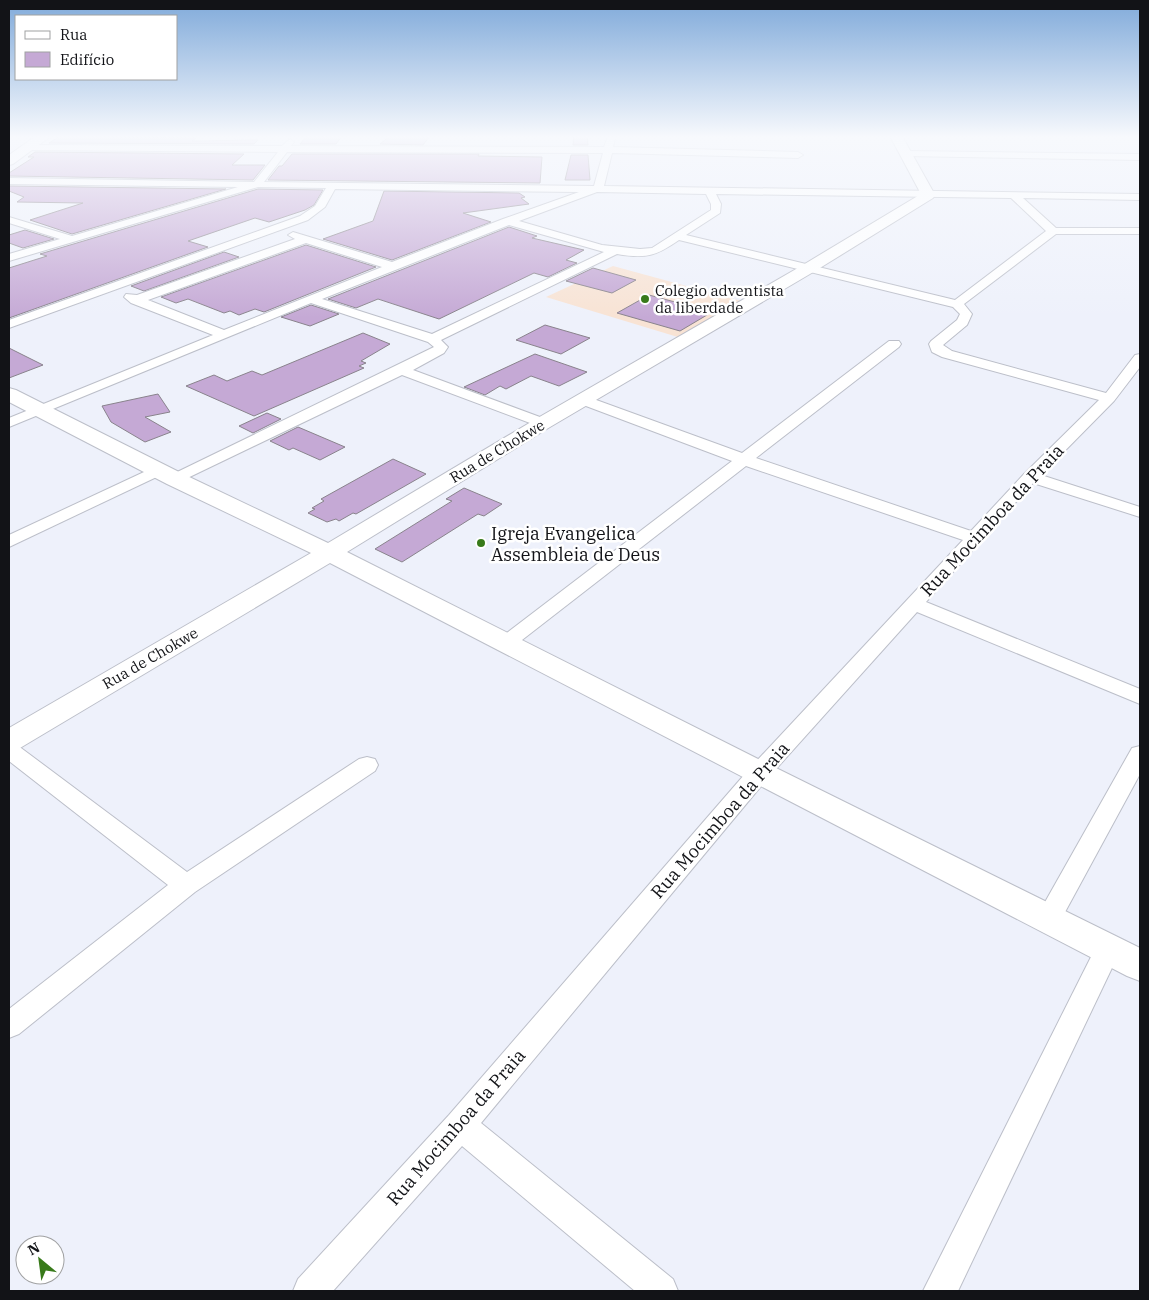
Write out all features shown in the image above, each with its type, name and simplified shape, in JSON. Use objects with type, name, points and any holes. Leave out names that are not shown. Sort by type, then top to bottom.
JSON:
[{"type":"street","points":[[178,208],[187,197]]},
{"type":"street","points":[[9,258],[216,197]]},
{"type":"street","points":[[9,324],[275,229],[316,212],[322,206],[326,197]]},
{"type":"street","points":[[544,197],[556,204]]},
{"type":"street","points":[[9,422],[392,266],[576,197]]},
{"type":"street","points":[[507,221],[615,251],[646,253],[655,251],[716,211],[716,204],[712,197]]},
{"type":"street","name":"Rua de Chokwe","points":[[9,741],[329,553],[543,423],[809,268],[925,197]]},
{"type":"street","points":[[1015,197],[1053,231]]},
{"type":"street","points":[[1119,197],[1140,197]]},
{"type":"street","points":[[9,220],[70,239]]},
{"type":"street","points":[[275,229],[392,266]]},
{"type":"street","points":[[957,304],[1053,231],[1140,231]]},
{"type":"street","points":[[676,236],[957,304],[966,314],[962,322],[936,344],[937,349],[947,354],[1109,398]]},
{"type":"street","points":[[135,300],[306,239]]},
{"type":"street","points":[[434,339],[615,251]]},
{"type":"street","points":[[206,254],[236,264]]},
{"type":"street","points":[[109,289],[225,334]]},
{"type":"street","points":[[9,542],[401,370],[439,350],[440,347],[434,339],[310,299]]},
{"type":"street","points":[[506,643],[894,344]]},
{"type":"street","name":"Rua Mocimboa da Praia","points":[[310,1291],[460,1125],[758,773],[1030,477],[1109,398],[1140,358]]},
{"type":"street","points":[[401,370],[543,423]]},
{"type":"street","points":[[9,394],[329,553],[758,773],[1140,965]]},
{"type":"street","points":[[583,400],[745,460],[974,538]]},
{"type":"street","points":[[1030,477],[1140,512]]},
{"type":"street","points":[[914,604],[1140,697]]},
{"type":"street","points":[[9,750],[186,885]]},
{"type":"street","points":[[1049,918],[1140,754]]},
{"type":"street","points":[[9,1025],[186,885],[367,765]]},
{"type":"street","points":[[940,1291],[1108,949]]},
{"type":"street","points":[[460,1125],[661,1291]]},
{"type":"shaded area","name":"Colegio adventista da liberdade","points":[[613,266],[745,302],[681,338],[546,297]]},
{"type":"building","points":[[24,197],[200,197],[72,234],[30,220],[83,203],[17,202]]},
{"type":"building","points":[[232,197],[319,197],[314,205],[305,210],[269,222],[255,218],[188,241],[208,247],[9,318],[9,268],[47,256],[40,254]]},
{"type":"building","points":[[382,197],[524,197],[521,198],[529,204],[463,213],[491,222],[392,260],[323,239],[373,221]]},
{"type":"building","points":[[509,227],[537,236],[532,238],[584,250],[566,260],[577,263],[548,277],[534,273],[439,319],[378,299],[356,308],[328,299]]},
{"type":"building","points":[[25,230],[54,239],[23,248],[9,243],[9,235]]},
{"type":"building","points":[[306,245],[376,267],[264,312],[255,309],[239,315],[230,311],[224,313],[188,299],[176,303],[161,297]]},
{"type":"building","points":[[224,252],[239,257],[144,291],[131,286]]},
{"type":"building","points":[[593,268],[636,280],[612,293],[566,281]]},
{"type":"building","points":[[649,295],[712,312],[680,331],[617,313]]},
{"type":"building","points":[[311,305],[339,314],[310,326],[281,317]]},
{"type":"building","points":[[545,325],[590,338],[561,354],[516,340]]},
{"type":"building","points":[[363,333],[390,344],[361,361],[366,363],[359,366],[364,368],[254,416],[186,386],[214,375],[227,381],[252,371],[262,375]]},
{"type":"building","points":[[9,348],[43,365],[9,378]]},
{"type":"building","points":[[535,354],[587,372],[559,386],[531,376],[506,389],[500,386],[485,395],[464,387]]},
{"type":"building","points":[[158,394],[170,412],[145,417],[171,432],[145,442],[111,422],[102,406]]},
{"type":"building","points":[[267,413],[281,419],[253,433],[239,426]]},
{"type":"building","points":[[298,427],[345,447],[320,460],[293,448],[289,450],[270,441]]},
{"type":"building","points":[[393,459],[426,474],[356,514],[353,513],[339,521],[336,519],[327,522],[308,513],[315,509],[312,508],[324,501],[321,499]]},
{"type":"building","points":[[464,488],[502,504],[484,516],[478,514],[402,562],[375,549],[452,501],[446,499]]},
{"type":"place","name":"Colegio adventista da liberdade","points":[[645,299]]},
{"type":"place","name":"Igreja Evangelica Assembleia de Deus","points":[[481,543]]}]
